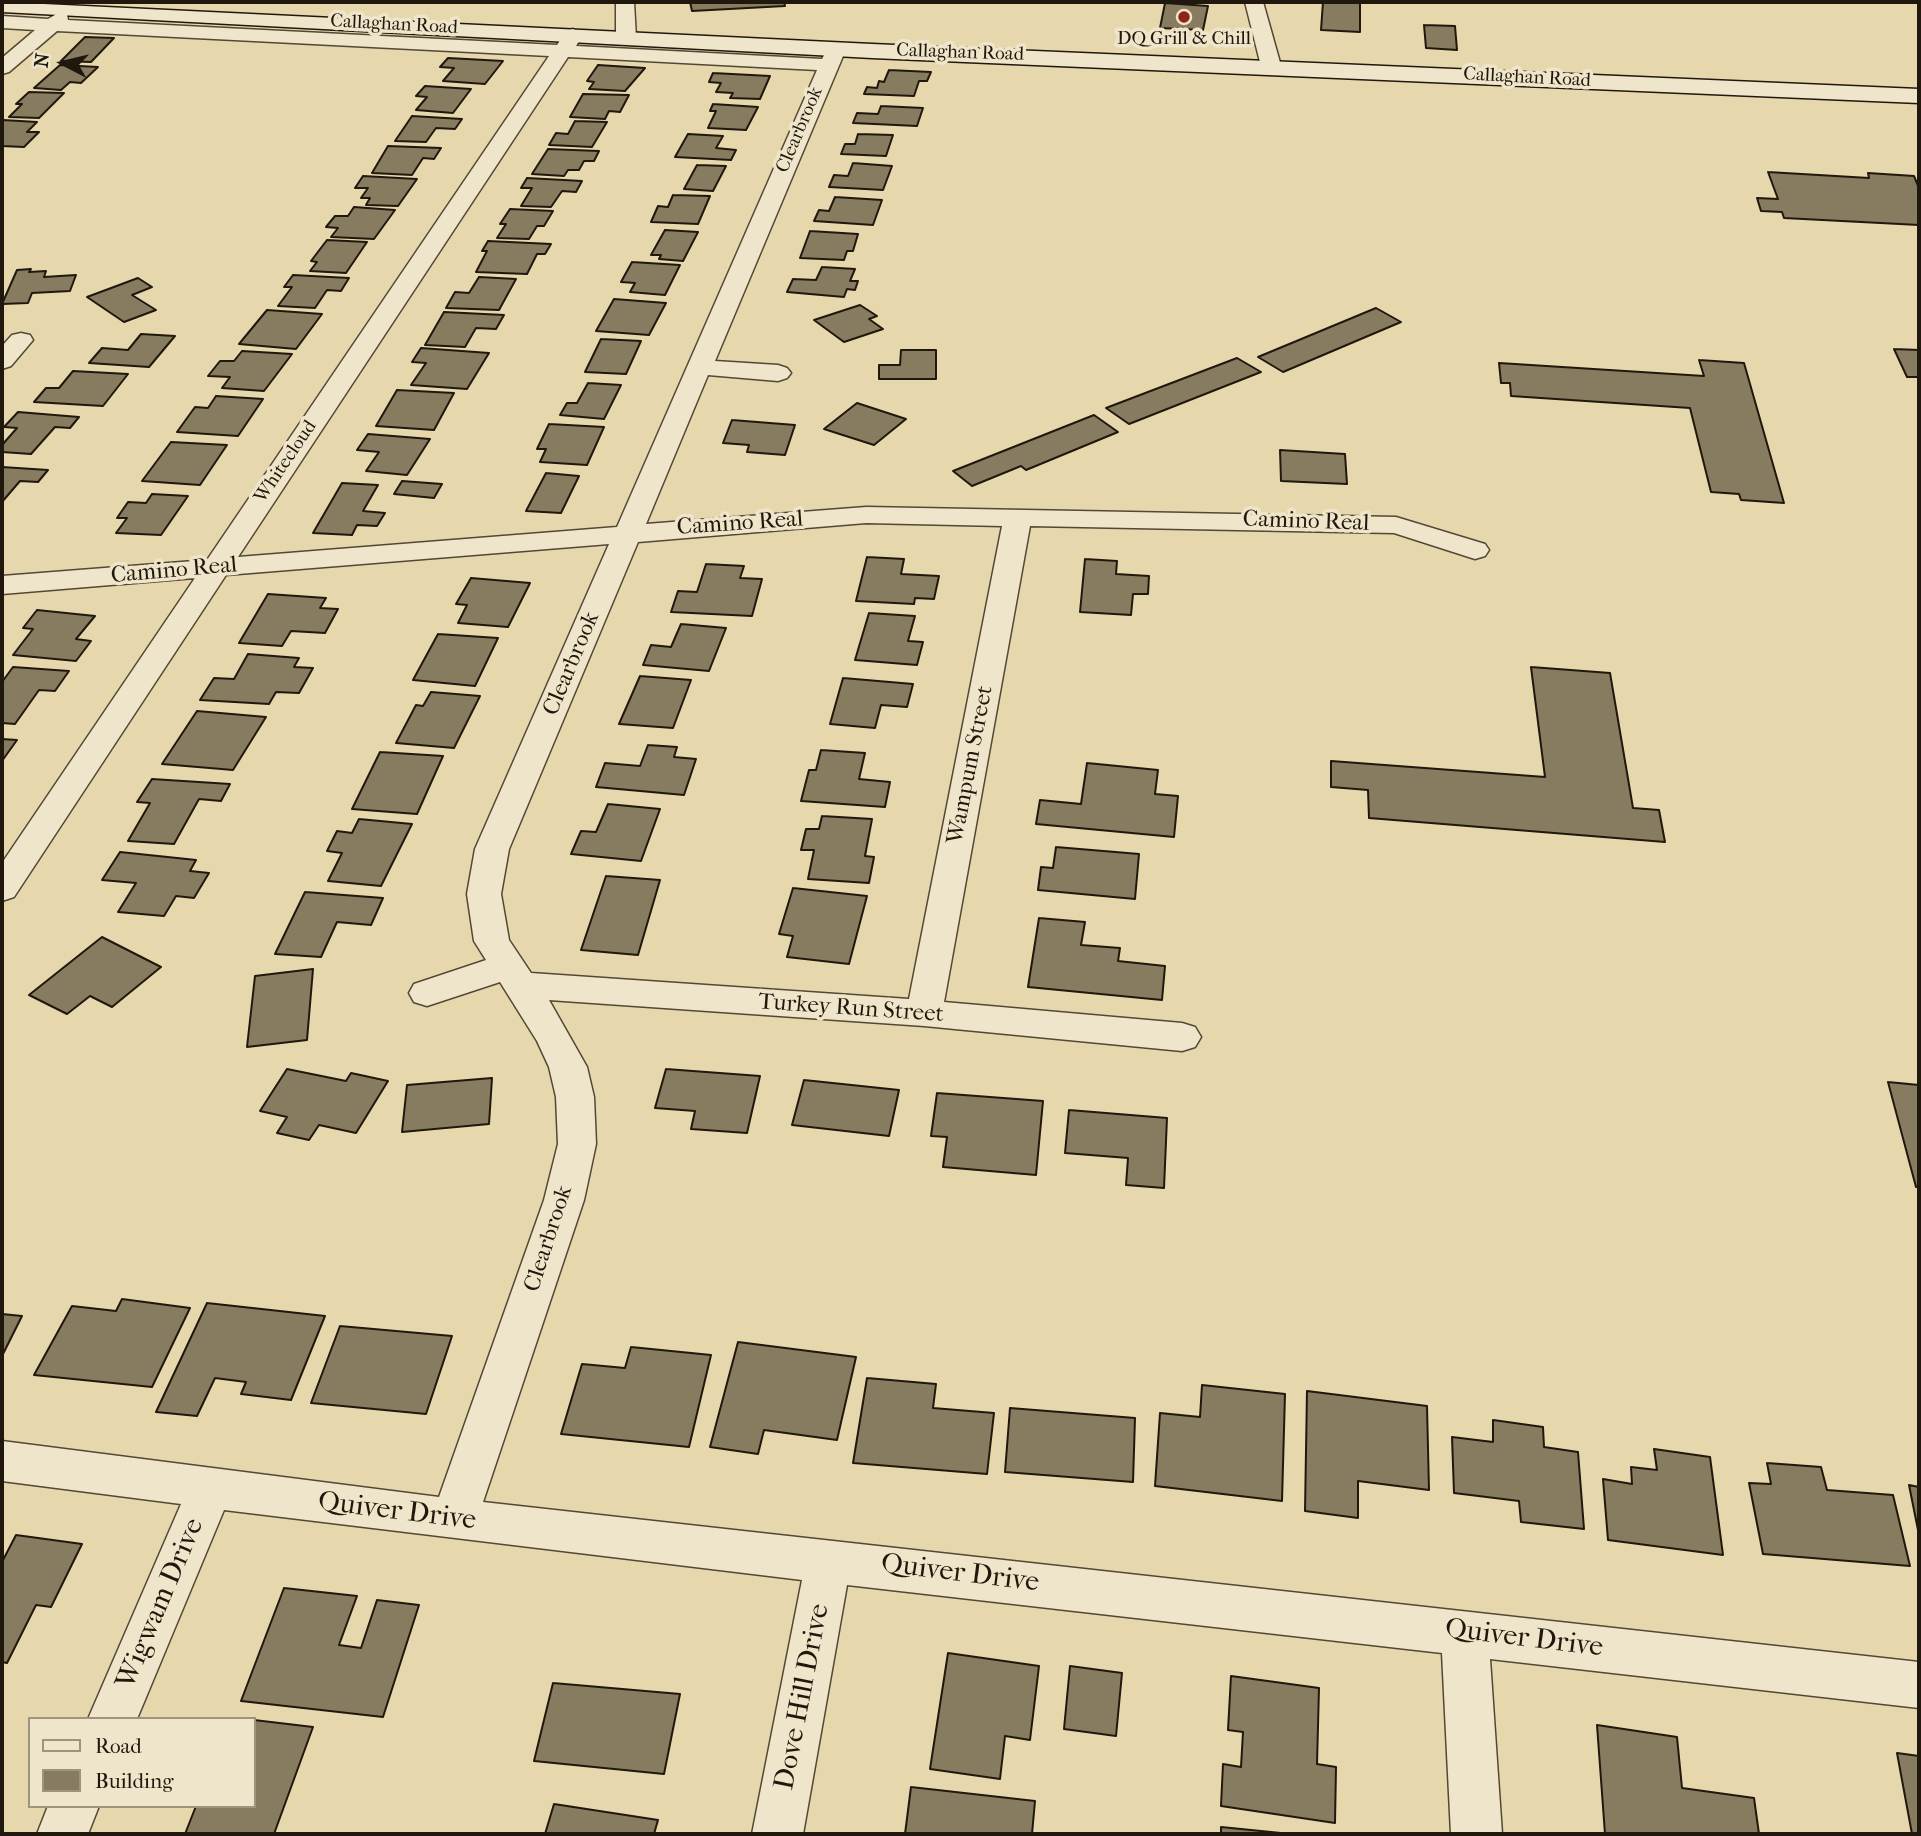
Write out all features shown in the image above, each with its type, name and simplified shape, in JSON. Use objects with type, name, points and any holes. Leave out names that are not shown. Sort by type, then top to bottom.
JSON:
[{"type":"main road","name":"Callaghan Road","points":[[8,9],[72,9],[567,43],[626,38],[832,57],[1271,66],[1919,96]]},
{"type":"street","points":[[625,2],[626,38]]},
{"type":"street","points":[[1254,2],[1271,66]]},
{"type":"street","name":"Callaghan Road","points":[[8,9],[51,25],[567,43],[832,57]]},
{"type":"street","points":[[2,68],[72,9]]},
{"type":"street","name":"Whitecloud","points":[[2,889],[567,43]]},
{"type":"street","name":"Clearbrook","points":[[454,1519],[564,1200],[577,1144],[575,1097],[568,1067],[554,1037],[492,941],[484,894],[492,849],[832,57]]},
{"type":"street","points":[[2,361],[21,340]]},
{"type":"street","points":[[700,367],[778,373]]},
{"type":"street","name":"Camino Real","points":[[2,585],[628,532],[866,515],[1396,525],[1475,550]]},
{"type":"street","name":"Wampum Street","points":[[924,1013],[1018,516]]},
{"type":"street","points":[[427,993],[513,976]]},
{"type":"street","name":"Turkey Run Street","points":[[513,976],[1182,1037]]},
{"type":"street","name":"Quiver Drive","points":[[2,1461],[454,1519],[829,1559],[1919,1685]]},
{"type":"street","name":"Wigwam Drive","points":[[113,1717],[210,1489]]},
{"type":"street","name":"Dove Hill Drive","points":[[777,1834],[829,1559]]},
{"type":"street","points":[[1465,1632],[1476,1834]]},
{"type":"street","points":[[62,1834],[73,1808]]},
{"type":"building","points":[[690,2],[784,2],[785,6],[692,11]]},
{"type":"building","points":[[1323,2],[1360,2],[1360,32],[1321,30]]},
{"type":"building","name":"DQ Grill & Chill","points":[[1165,3],[1208,6],[1203,30],[1160,28]]},
{"type":"building","points":[[1424,25],[1455,26],[1457,50],[1426,48]]},
{"type":"building","points":[[85,37],[114,38],[91,62],[61,61]]},
{"type":"building","points":[[448,58],[503,61],[485,84],[443,81],[454,68],[440,67]]},
{"type":"building","points":[[60,65],[98,67],[81,83],[70,82],[61,90],[34,88]]},
{"type":"building","points":[[598,65],[645,68],[625,91],[589,89],[594,82],[587,81]]},
{"type":"building","points":[[889,70],[931,72],[927,81],[919,81],[914,96],[864,94],[867,87],[877,88],[879,81],[884,82]]},
{"type":"building","points":[[713,73],[770,76],[760,99],[730,98],[733,93],[716,92],[721,83],[709,82]]},
{"type":"building","points":[[425,86],[471,89],[453,113],[416,110],[427,97],[416,96]]},
{"type":"building","points":[[29,92],[64,93],[39,118],[9,117],[22,104],[16,104]]},
{"type":"building","points":[[583,94],[629,95],[620,112],[609,111],[605,119],[570,117]]},
{"type":"building","points":[[713,104],[758,107],[746,130],[708,128],[716,111],[710,111]]},
{"type":"building","points":[[881,106],[923,108],[917,126],[853,123],[857,113],[878,114]]},
{"type":"building","points":[[412,116],[462,119],[455,129],[436,128],[426,142],[395,141]]},
{"type":"building","points":[[3,120],[37,122],[27,132],[39,132],[24,147],[2,146]]},
{"type":"building","points":[[575,121],[607,122],[592,147],[549,145],[556,133],[568,134]]},
{"type":"building","points":[[688,134],[723,136],[716,148],[736,150],[731,160],[675,157]]},
{"type":"building","points":[[858,134],[893,135],[886,156],[841,154],[845,144],[855,144]]},
{"type":"building","points":[[388,146],[441,148],[434,159],[423,158],[412,175],[372,173]]},
{"type":"building","points":[[548,149],[599,151],[594,161],[584,161],[579,170],[568,170],[564,176],[532,174]]},
{"type":"building","points":[[853,163],[892,166],[883,190],[829,187],[834,175],[848,176]]},
{"type":"building","points":[[697,165],[726,166],[713,191],[684,189]]},
{"type":"building","points":[[1768,172],[1869,178],[1868,173],[1914,176],[1919,188],[1919,225],[1784,218],[1782,212],[1761,211],[1757,198],[1778,199]]},
{"type":"building","points":[[363,176],[417,179],[398,206],[366,205],[370,198],[361,198],[368,188],[355,188]]},
{"type":"building","points":[[527,178],[582,181],[576,192],[562,191],[551,207],[521,206],[532,188],[521,188]]},
{"type":"building","points":[[673,195],[710,196],[698,224],[651,222],[658,206],[668,207]]},
{"type":"building","points":[[835,197],[882,200],[873,225],[814,221],[819,210],[829,211]]},
{"type":"building","points":[[354,207],[395,210],[374,239],[331,237],[338,228],[326,227],[335,216],[348,216]]},
{"type":"building","points":[[510,209],[553,211],[544,226],[537,226],[529,239],[497,238],[506,224],[500,224]]},
{"type":"building","points":[[665,230],[698,232],[683,261],[659,259],[661,255],[651,255]]},
{"type":"building","points":[[810,231],[858,234],[853,251],[847,251],[844,260],[800,258]]},
{"type":"building","points":[[327,240],[367,242],[346,273],[310,271],[317,262],[311,261]]},
{"type":"building","points":[[488,241],[551,244],[545,254],[537,254],[527,274],[476,272],[487,251],[482,251]]},
{"type":"building","points":[[632,262],[680,265],[665,295],[630,292],[635,283],[621,282]]},
{"type":"building","points":[[822,267],[855,269],[850,281],[858,281],[855,290],[847,289],[844,297],[787,292],[793,279],[816,280]]},
{"type":"building","points":[[31,269],[29,272],[46,271],[44,277],[76,275],[70,291],[32,293],[28,303],[2,304],[17,270]]},
{"type":"building","points":[[293,275],[349,278],[341,291],[327,290],[315,308],[278,306],[292,287],[284,287]]},
{"type":"building","points":[[479,277],[516,279],[499,310],[446,308],[455,292],[469,293]]},
{"type":"building","points":[[138,278],[152,287],[132,295],[156,310],[124,322],[87,297]]},
{"type":"building","points":[[614,299],[666,303],[649,335],[596,331]]},
{"type":"building","points":[[860,305],[877,316],[869,319],[883,329],[844,342],[814,320]]},
{"type":"building","points":[[1376,308],[1401,322],[1283,372],[1258,357]]},
{"type":"building","points":[[267,310],[322,314],[296,349],[239,344]]},
{"type":"building","points":[[444,312],[504,315],[496,329],[476,328],[465,347],[425,345]]},
{"type":"building","points":[[141,334],[175,336],[149,367],[89,363],[102,348],[128,350]]},
{"type":"building","points":[[601,339],[641,341],[626,374],[585,372]]},
{"type":"building","points":[[421,348],[489,353],[467,389],[411,385],[426,363],[412,362]]},
{"type":"building","points":[[1894,349],[1919,350],[1919,377],[1907,377]]},
{"type":"building","points":[[901,350],[936,350],[936,379],[879,379],[879,365],[900,365]]},
{"type":"building","points":[[242,351],[292,354],[264,391],[222,388],[230,377],[208,376],[220,361],[234,361]]},
{"type":"building","points":[[1237,358],[1261,372],[1129,424],[1106,408]]},
{"type":"building","points":[[1699,360],[1744,363],[1784,503],[1741,500],[1739,494],[1711,492],[1690,408],[1511,396],[1510,383],[1501,383],[1499,363],[1704,376]]},
{"type":"building","points":[[73,371],[128,374],[103,406],[34,402],[46,388],[59,388]]},
{"type":"building","points":[[588,383],[621,385],[604,419],[560,415],[567,403],[577,403]]},
{"type":"building","points":[[397,390],[454,393],[434,430],[376,426]]},
{"type":"building","points":[[216,396],[263,399],[238,436],[177,432],[195,407],[208,408]]},
{"type":"building","points":[[857,403],[906,419],[874,445],[824,429]]},
{"type":"building","points":[[18,412],[79,417],[70,428],[55,427],[31,454],[2,452],[2,445],[17,428],[4,427]]},
{"type":"building","points":[[1094,415],[1118,432],[1026,470],[1021,466],[972,486],[953,471]]},
{"type":"building","points":[[732,420],[795,425],[785,455],[747,452],[749,445],[723,443]]},
{"type":"building","points":[[549,424],[604,427],[587,465],[540,462],[546,449],[537,449]]},
{"type":"building","points":[[368,434],[430,439],[407,475],[366,471],[379,452],[357,450]]},
{"type":"building","points":[[171,442],[227,445],[200,485],[142,481]]},
{"type":"building","points":[[1280,450],[1345,454],[1347,484],[1281,481]]},
{"type":"building","points":[[2,467],[48,470],[38,482],[20,481],[2,502]]},
{"type":"building","points":[[546,473],[579,476],[561,513],[526,511]]},
{"type":"building","points":[[402,481],[442,484],[434,498],[394,494]]},
{"type":"building","points":[[342,483],[378,485],[363,511],[385,513],[377,526],[357,525],[352,535],[313,533]]},
{"type":"building","points":[[152,494],[188,496],[161,535],[116,533],[127,518],[117,518],[128,502],[146,503]]},
{"type":"building","points":[[867,557],[904,559],[901,574],[939,576],[934,599],[915,598],[914,604],[856,601]]},
{"type":"building","points":[[1085,559],[1117,561],[1116,574],[1149,576],[1148,594],[1133,594],[1131,615],[1080,612]]},
{"type":"building","points":[[706,564],[744,566],[740,578],[762,579],[752,616],[671,612],[678,591],[697,592]]},
{"type":"building","points":[[471,578],[530,583],[508,627],[458,623],[467,605],[456,604]]},
{"type":"building","points":[[268,594],[326,598],[320,608],[338,609],[325,633],[291,631],[282,646],[239,643]]},
{"type":"building","points":[[37,610],[95,616],[76,639],[91,641],[76,661],[13,655],[33,629],[23,628]]},
{"type":"building","points":[[869,613],[915,616],[908,641],[923,642],[917,665],[855,660]]},
{"type":"building","points":[[681,624],[726,628],[709,671],[643,665],[651,645],[671,647]]},
{"type":"building","points":[[438,634],[498,638],[475,686],[413,680]]},
{"type":"building","points":[[248,654],[299,658],[294,667],[313,668],[299,693],[276,692],[269,704],[200,700],[214,678],[234,679]]},
{"type":"building","points":[[13,667],[69,671],[55,691],[39,690],[15,724],[2,723],[2,682]]},
{"type":"building","points":[[1531,667],[1610,673],[1633,808],[1659,810],[1665,842],[1369,818],[1368,790],[1331,787],[1331,761],[1545,777]]},
{"type":"building","points":[[640,676],[691,680],[673,728],[619,724]]},
{"type":"building","points":[[843,678],[913,684],[907,707],[881,705],[875,728],[830,724]]},
{"type":"building","points":[[431,692],[480,696],[454,748],[396,743],[416,705],[423,706]]},
{"type":"building","points":[[197,711],[266,717],[233,770],[162,764]]},
{"type":"building","points":[[2,739],[17,740],[2,761]]},
{"type":"building","points":[[648,745],[677,747],[674,757],[696,759],[684,795],[596,787],[605,763],[640,766]]},
{"type":"building","points":[[821,750],[865,753],[859,779],[890,782],[885,807],[801,801],[809,770],[816,770]]},
{"type":"building","points":[[380,752],[443,756],[417,814],[352,809]]},
{"type":"building","points":[[1087,763],[1158,770],[1155,794],[1178,796],[1174,837],[1036,824],[1040,800],[1081,804]]},
{"type":"building","points":[[152,779],[230,784],[221,801],[199,799],[174,844],[128,841],[150,803],[137,802]]},
{"type":"building","points":[[608,804],[660,809],[641,861],[571,854],[581,831],[596,832]]},
{"type":"building","points":[[822,816],[872,819],[865,856],[874,857],[869,883],[808,879],[814,850],[801,850],[806,829],[819,829]]},
{"type":"building","points":[[359,819],[412,824],[381,886],[328,881],[342,853],[327,851],[337,831],[352,833]]},
{"type":"building","points":[[1056,847],[1139,854],[1135,899],[1038,890],[1041,867],[1053,868]]},
{"type":"building","points":[[120,852],[196,860],[190,871],[209,873],[194,898],[176,896],[164,916],[118,912],[136,883],[102,880]]},
{"type":"building","points":[[606,876],[660,880],[638,955],[581,950]]},
{"type":"building","points":[[793,888],[867,896],[849,964],[787,957],[793,936],[779,934]]},
{"type":"building","points":[[305,892],[383,898],[371,925],[337,922],[321,957],[275,954]]},
{"type":"building","points":[[1039,918],[1085,922],[1081,945],[1120,948],[1118,961],[1165,966],[1162,1000],[1028,987]]},
{"type":"building","points":[[102,937],[161,967],[112,1007],[90,996],[67,1014],[29,995]]},
{"type":"building","points":[[313,969],[307,1040],[247,1047],[255,976]]},
{"type":"building","points":[[287,1069],[346,1081],[351,1073],[388,1081],[356,1133],[319,1125],[309,1140],[277,1133],[287,1117],[260,1111]]},
{"type":"building","points":[[666,1069],[760,1076],[747,1133],[691,1129],[695,1111],[655,1108]]},
{"type":"building","points":[[492,1078],[489,1124],[402,1132],[407,1085]]},
{"type":"building","points":[[804,1080],[899,1090],[889,1136],[792,1125]]},
{"type":"building","points":[[1888,1082],[1919,1085],[1919,1187],[1916,1187]]},
{"type":"building","points":[[937,1093],[1043,1101],[1036,1175],[943,1167],[947,1137],[931,1136]]},
{"type":"building","points":[[1069,1110],[1167,1118],[1164,1188],[1126,1185],[1128,1158],[1065,1153]]},
{"type":"building","points":[[122,1299],[190,1308],[152,1387],[34,1375],[72,1306],[116,1311]]},
{"type":"building","points":[[207,1303],[325,1316],[291,1400],[241,1394],[246,1382],[215,1378],[197,1416],[156,1412]]},
{"type":"building","points":[[2,1314],[22,1316],[2,1356]]},
{"type":"building","points":[[340,1326],[452,1336],[426,1414],[311,1403]]},
{"type":"building","points":[[738,1342],[856,1357],[837,1440],[764,1430],[758,1454],[710,1447]]},
{"type":"building","points":[[631,1347],[711,1355],[689,1447],[561,1434],[582,1364],[625,1368]]},
{"type":"building","points":[[867,1378],[936,1384],[933,1408],[994,1413],[987,1474],[853,1463]]},
{"type":"building","points":[[1202,1385],[1285,1394],[1282,1501],[1155,1486],[1160,1413],[1200,1417]]},
{"type":"building","points":[[1307,1391],[1427,1406],[1429,1490],[1358,1481],[1358,1518],[1305,1511]]},
{"type":"building","points":[[1010,1408],[1135,1418],[1133,1482],[1005,1472]]},
{"type":"building","points":[[1493,1420],[1543,1427],[1544,1447],[1578,1452],[1584,1529],[1521,1522],[1519,1501],[1454,1493],[1452,1437],[1493,1442]]},
{"type":"building","points":[[1654,1449],[1710,1457],[1723,1555],[1608,1540],[1603,1479],[1632,1484],[1631,1467],[1657,1470]]},
{"type":"building","points":[[1767,1463],[1821,1467],[1827,1490],[1893,1495],[1910,1566],[1763,1554],[1749,1483],[1771,1484]]},
{"type":"building","points":[[1909,1485],[1919,1487],[1919,1535]]},
{"type":"building","points":[[16,1535],[82,1544],[51,1607],[36,1605],[7,1663],[2,1662],[2,1562]]},
{"type":"building","points":[[284,1588],[357,1596],[339,1645],[361,1648],[377,1600],[419,1605],[383,1717],[241,1701]]},
{"type":"building","points":[[948,1653],[1039,1666],[1030,1740],[1005,1736],[1000,1779],[930,1769]]},
{"type":"building","points":[[1070,1666],[1122,1673],[1116,1736],[1064,1729]]},
{"type":"building","points":[[1231,1676],[1319,1688],[1317,1764],[1336,1767],[1335,1823],[1221,1806],[1223,1764],[1241,1767],[1243,1732],[1228,1730]]},
{"type":"building","points":[[553,1683],[680,1694],[664,1774],[534,1761]]},
{"type":"building","points":[[256,1720],[313,1727],[274,1834],[185,1834],[195,1808],[256,1808]]},
{"type":"building","points":[[1597,1725],[1677,1737],[1682,1788],[1754,1798],[1759,1834],[1605,1834]]},
{"type":"building","points":[[1897,1753],[1919,1756],[1919,1834],[1912,1834]]},
{"type":"building","points":[[911,1787],[1035,1801],[1032,1834],[905,1834]]},
{"type":"building","points":[[554,1804],[658,1820],[654,1834],[545,1834]]},
{"type":"building","points":[[1221,1827],[1291,1834],[1221,1834]]},
{"type":"place","name":"DQ Grill & Chill","points":[[1184,17]]}]
